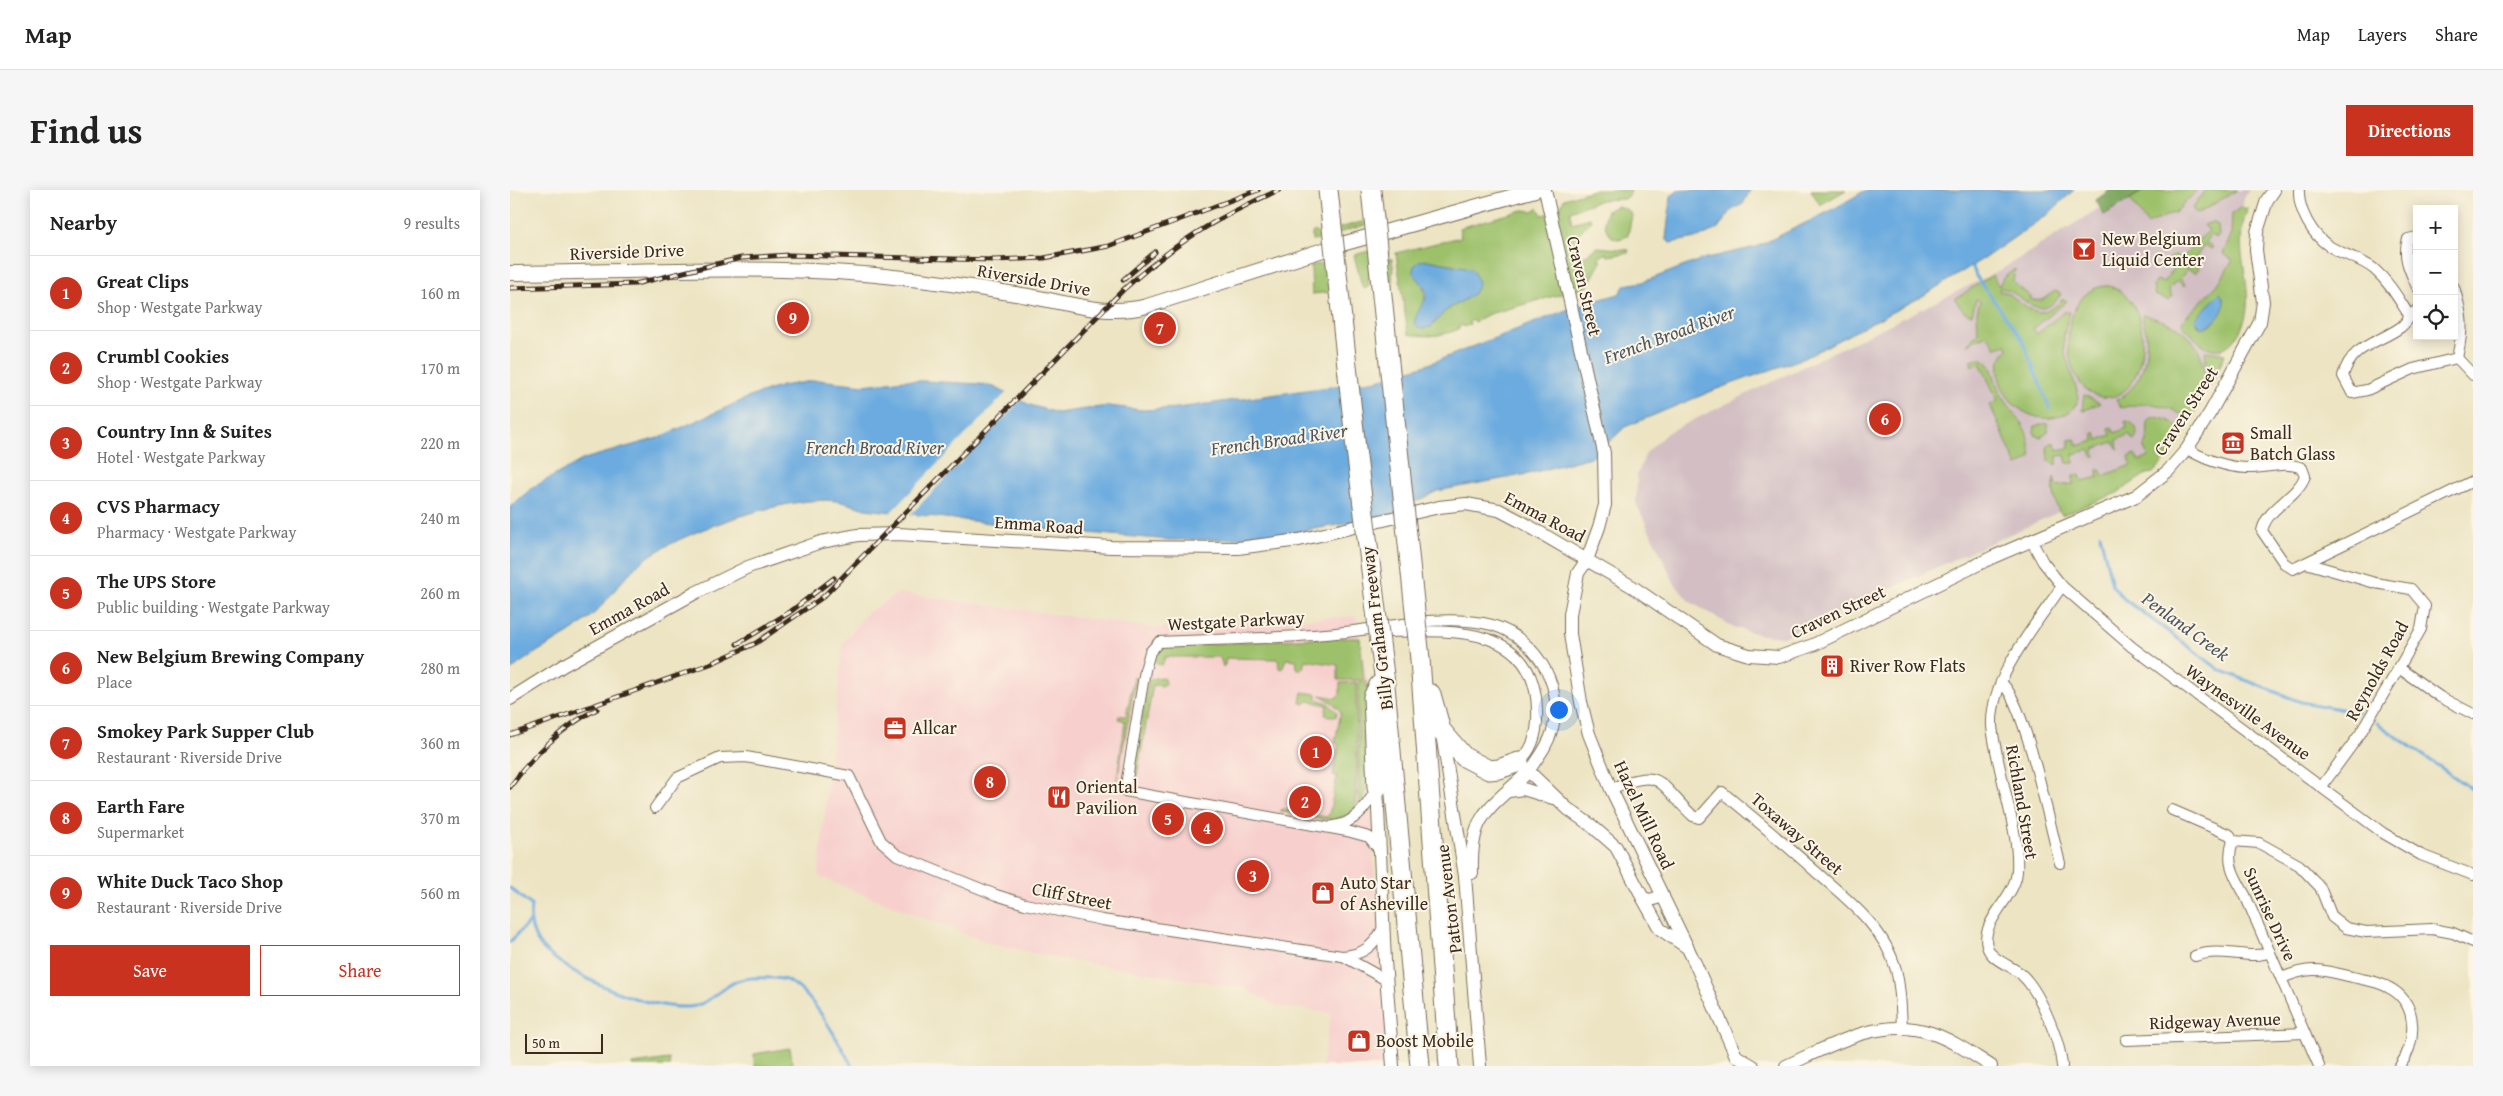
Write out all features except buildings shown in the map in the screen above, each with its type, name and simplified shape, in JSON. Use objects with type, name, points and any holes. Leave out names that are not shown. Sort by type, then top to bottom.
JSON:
[{"type":"highway","name":"Billy Graham Freeway","points":[[1328,190],[1356,450],[1384,675],[1420,1066]]},
{"type":"highway","name":"Billy Graham Freeway","points":[[1371,190],[1420,659],[1449,1066]]},
{"type":"highway","points":[[1420,659],[1441,730],[1464,757],[1490,770],[1525,766]]},
{"type":"highway","points":[[1377,788],[1373,697],[1384,675]]},
{"type":"main road","name":"Riverside Drive","points":[[510,273],[700,269],[833,272],[885,276],[983,289],[1097,310],[1121,311],[1147,306],[1393,228],[1535,190]]},
{"type":"street","name":"Craven Street","points":[[1545,190],[1604,453],[1605,505],[1600,527],[1587,560],[1640,592],[1717,644],[1748,655],[1779,657],[1813,645],[2031,540],[2136,496],[2168,471],[2187,449],[2212,411],[2260,322],[2263,302],[2256,250],[2257,232],[2268,200],[2274,190]]},
{"type":"street","points":[[2299,190],[2299,200],[2315,234],[2329,246],[2372,268],[2388,282],[2413,312],[2404,325],[2380,341],[2360,349],[2352,356],[2343,376],[2352,393],[2367,390],[2413,369],[2457,358]]},
{"type":"street","points":[[2413,238],[2408,239],[2405,248],[2407,266],[2413,279]]},
{"type":"street","points":[[2456,295],[2463,316],[2462,337],[2457,358]]},
{"type":"street","points":[[2457,358],[2473,375]]},
{"type":"street","points":[[2187,449],[2209,462],[2248,468],[2292,463],[2302,468],[2305,476],[2302,485],[2264,521],[2262,531],[2284,563],[2293,569],[2473,481]]},
{"type":"street","name":"Emma Road","points":[[510,698],[564,665],[695,593],[748,567],[821,542],[858,535],[898,534],[1111,547],[1238,548],[1299,540],[1439,507],[1466,504],[1499,510],[1587,560]]},
{"type":"street","name":"Waynesville Avenue","points":[[2031,540],[2043,562],[2062,586],[2132,647],[2383,833],[2421,855],[2473,875]]},
{"type":"street","name":"Hazel Mill Road","points":[[1587,560],[1578,573],[1574,589],[1570,614],[1570,634],[1589,734],[1611,789],[1688,948],[1736,1056],[1753,1066]]},
{"type":"street","name":"Reynolds Road","points":[[2306,563],[2375,583],[2411,589],[2425,606],[2421,629],[2399,668],[2360,734],[2322,786]]},
{"type":"street","name":"Richland Street","points":[[2062,586],[2010,664],[1994,705],[1992,725],[2013,829],[2017,872],[2014,886],[1987,930],[1986,942],[1992,954],[2023,975],[2032,986],[2057,1041],[2062,1066]]},
{"type":"street","name":"Westgate Parkway","points":[[1380,851],[1370,837],[1327,827],[1125,791],[1150,652],[1159,642],[1337,633],[1422,622],[1464,621],[1485,623],[1521,638],[1544,666],[1556,707],[1552,730],[1544,750],[1525,766]]},
{"type":"street","points":[[1337,633],[1456,632],[1479,635],[1498,642],[1515,654],[1529,672],[1537,696],[1538,722],[1525,766],[1509,791],[1486,811],[1477,824],[1472,839],[1472,876],[1468,900]]},
{"type":"street","points":[[2399,668],[2440,697],[2473,714]]},
{"type":"street","points":[[2001,683],[2006,686],[2013,696],[2028,740],[2060,863]]},
{"type":"street","name":"Patton Avenue","points":[[1441,730],[1468,900],[1480,1066]]},
{"type":"street","name":"Cliff Street","points":[[655,808],[676,778],[720,758],[746,757],[849,776],[881,842],[897,855],[996,895],[1025,904],[1102,920],[1342,956],[1352,955],[1368,949],[1383,928]]},
{"type":"street","points":[[1525,766],[1558,801],[1606,837],[1616,847],[1625,860],[1640,895],[1660,929],[1688,948]]},
{"type":"street","name":"Toxaway Street","points":[[1611,789],[1632,779],[1653,778],[1664,784],[1693,816],[1699,818],[1722,792],[1767,828],[1852,904],[1878,934],[1896,970],[1900,992],[1902,1028]]},
{"type":"street","points":[[1377,788],[1383,928],[1393,1066]]},
{"type":"street","name":"Westgate Parkway","points":[[1327,827],[1342,825],[1358,815],[1367,806],[1377,788]]},
{"type":"street","points":[[1509,791],[1523,788],[1558,801]]},
{"type":"street","points":[[2172,810],[2230,835],[2233,841]]},
{"type":"street","name":"Sunrise Drive","points":[[2319,1066],[2245,895],[2231,870],[2230,850],[2233,841],[2259,843],[2299,865],[2320,887],[2332,917],[2346,928],[2366,932],[2432,929],[2452,933],[2473,942]]},
{"type":"street","points":[[1640,895],[1650,900],[1662,896]]},
{"type":"street","points":[[2195,956],[2214,951],[2258,955],[2270,952]]},
{"type":"street","name":"Cliff Street","points":[[1342,956],[1386,980]]},
{"type":"street","points":[[2282,978],[2297,971],[2314,968],[2376,982],[2393,990],[2408,1007],[2413,1029],[2408,1051],[2400,1066]]},
{"type":"street","points":[[1786,1066],[1862,1032],[1902,1028],[1930,1032],[1991,1066]]},
{"type":"street","name":"Ridgeway Avenue","points":[[2126,1040],[2304,1033]]},
{"type":"shaded area","points":[[2128,190],[2249,190],[2244,196],[2237,252],[2243,315],[2164,450],[2070,507],[1783,637],[1763,635],[1735,628],[1689,601],[1675,584],[1636,503],[1637,475],[1646,453],[1667,433],[1999,271]]},
{"type":"shaded area","points":[[899,593],[1155,628],[1356,616],[1369,691],[1374,868],[1389,1066],[1322,1066],[1331,1013],[1276,1006],[1244,988],[1066,960],[988,943],[818,876],[843,644],[867,613]]},
{"type":"green space","points":[[1593,190],[1631,190],[1630,194],[1624,199],[1601,200],[1570,211],[1572,223],[1590,218],[1591,221],[1576,236],[1579,260],[1597,247],[1629,250],[1628,253],[1608,256],[1606,253],[1599,258],[1601,262],[1587,287],[1489,314],[1474,322],[1472,320],[1469,322],[1470,324],[1464,327],[1462,325],[1458,327],[1459,329],[1446,334],[1427,336],[1408,334],[1396,253],[1461,237],[1459,228],[1523,210],[1533,211],[1538,208],[1542,215],[1558,212],[1564,199]],"holes":[[[1427,260],[1470,268],[1467,298],[1444,312],[1430,328],[1421,309],[1425,298],[1423,279]]]},
{"type":"green space","points":[[1811,190],[1846,190],[1820,205]]},
{"type":"green space","points":[[2110,190],[2145,190],[2104,215],[2096,200]]},
{"type":"green space","points":[[2145,190],[2197,190],[2176,212],[2147,224],[2130,199]]},
{"type":"green space","points":[[2206,190],[2237,190],[2197,214],[2192,208]]},
{"type":"green space","points":[[1617,206],[1628,210],[1632,215],[1628,235],[1617,239],[1612,237],[1606,228],[1605,217],[1607,211]]},
{"type":"green space","points":[[2241,207],[2248,209],[2243,223],[2241,238],[2247,292],[2245,319],[2241,329],[2230,344],[2224,348],[2209,348],[2201,344],[2185,327],[2182,321],[2218,284],[2233,260],[2223,254],[2231,235],[2232,214]],"holes":[[[2220,294],[2223,301],[2219,315],[2213,323],[2205,327],[2199,327],[2195,319]]]},
{"type":"green space","points":[[1382,211],[1388,218],[1312,241],[1312,233],[1314,231],[1318,234],[1379,217]]},
{"type":"green space","points":[[2212,222],[2218,225],[2219,235],[2217,238],[2210,235],[2206,242],[2212,246],[2212,249],[2204,245],[2193,262],[2199,268],[2195,273],[2188,269],[2180,278],[2185,285],[2183,286],[2177,280],[2169,289],[2172,297],[2168,300],[2155,295],[2153,286],[2157,280],[2164,283],[2175,265],[2169,259],[2174,254],[2181,259],[2195,243],[2190,235],[2198,240],[2209,231],[2204,225]]},
{"type":"green space","points":[[1385,247],[1390,254],[1387,255],[1388,259],[1392,259],[1393,284],[1388,285],[1384,277],[1368,279],[1369,286],[1365,289],[1362,286],[1354,255]]},
{"type":"green space","points":[[1340,260],[1342,291],[1312,294],[1311,266]]},
{"type":"green space","points":[[2015,269],[2013,282],[2031,297],[2031,300],[2042,300],[2055,291],[2061,294],[2053,304],[2045,308],[2030,304],[2007,290],[2000,288],[1999,291],[2007,293],[2035,311],[2043,312],[2053,308],[2063,299],[2067,301],[2033,329],[2037,334],[2064,312],[2070,312],[2064,334],[2064,351],[2079,397],[2072,410],[2060,416],[2045,418],[2031,415],[2014,404],[2007,395],[1999,376],[1999,366],[2002,357],[2008,349],[2006,345],[1996,348],[1987,335],[1967,344],[1978,333],[1977,312],[1980,301],[1976,299],[1972,314],[1969,314],[1964,311],[1955,299],[1992,275],[1999,286],[2003,278]]},
{"type":"green space","points":[[2109,286],[2121,292],[2131,301],[2141,326],[2142,341],[2138,368],[2133,380],[2123,392],[2110,397],[2092,394],[2079,382],[2071,364],[2068,343],[2070,322],[2078,304],[2091,291]]},
{"type":"green space","points":[[2143,314],[2174,326],[2187,335],[2196,346],[2202,359],[2203,389],[2199,404],[2191,420],[2173,410],[2158,405],[2141,404],[2121,408],[2116,400],[2132,388],[2141,372],[2147,343]]},
{"type":"green space","points":[[2205,351],[2225,354],[2211,386],[2209,385]]},
{"type":"green space","points":[[1979,358],[1991,367],[2000,392],[2020,421],[2027,436],[2031,458],[2017,466],[1990,405],[1998,401],[1980,363],[1972,366],[1970,360]]},
{"type":"green space","points":[[2084,395],[2100,403],[2082,411]]},
{"type":"green space","points":[[2156,417],[2168,420],[2185,430],[2175,449],[2153,473],[2146,474],[2117,493],[2062,515],[2056,503],[2054,477],[2056,486],[2073,484],[2073,475],[2080,475],[2082,481],[2099,477],[2097,469],[2100,469],[2103,476],[2131,465],[2129,457],[2134,454],[2139,461],[2149,457],[2144,448],[2147,441],[2148,423],[2149,419]]},
{"type":"green space","points":[[2125,421],[2132,423],[2136,428],[2137,434],[2134,441],[2129,434],[2117,440],[2118,449],[2113,442],[2094,449],[2095,456],[2093,457],[2089,450],[2073,454],[2074,463],[2067,463],[2065,455],[2057,456],[2057,465],[2048,460],[2047,448],[2050,443],[2055,443],[2057,450],[2069,448],[2069,440],[2075,439],[2078,446],[2094,441],[2093,433],[2096,433],[2098,440],[2111,435],[2109,428],[2112,427],[2115,433],[2127,428]]},
{"type":"green space","points":[[2048,423],[2048,432],[2041,437],[2036,436],[2034,432],[2035,426]]},
{"type":"green space","points":[[1317,638],[1360,638],[1364,680],[1338,680],[1338,665],[1305,660],[1303,668],[1299,670],[1296,668],[1297,660],[1286,659],[1282,669],[1279,668],[1278,659],[1226,658],[1223,667],[1220,657],[1165,657],[1162,665],[1157,664],[1153,659],[1156,647]]},
{"type":"green space","points":[[1134,677],[1136,679],[1117,780],[1125,721],[1118,719],[1119,716],[1126,716]]},
{"type":"green space","points":[[1161,677],[1165,683],[1163,686],[1153,685],[1135,786],[1131,780],[1148,682],[1151,679]]},
{"type":"green space","points":[[1356,682],[1357,768],[1355,811],[1337,818],[1319,819],[1280,811],[1282,809],[1326,817],[1329,815],[1337,776],[1333,775],[1339,745],[1335,742],[1341,712],[1333,703],[1320,695],[1336,698],[1340,694],[1340,683]]},
{"type":"green space","points":[[1358,682],[1367,682],[1364,734],[1367,781],[1366,791],[1359,808]]},
{"type":"green space","points":[[1302,692],[1317,694],[1317,699],[1328,703],[1337,712],[1336,717],[1325,715],[1327,705],[1308,701],[1305,704],[1300,703]]},
{"type":"green space","points":[[790,1048],[793,1066],[755,1066],[754,1054]]},
{"type":"green space","points":[[669,1059],[670,1066],[632,1066],[632,1064]]},
{"type":"water","points":[[1679,190],[1750,190],[1743,204],[1732,210],[1718,228],[1700,237],[1670,243],[1666,239],[1671,196]]},
{"type":"water","name":"French Broad River","points":[[1866,190],[2074,190],[2048,214],[1986,257],[1921,297],[1804,358],[1717,389],[1625,427],[1594,456],[1528,474],[1437,491],[1386,517],[1284,534],[1225,539],[1170,540],[1053,530],[865,509],[836,501],[816,500],[791,504],[734,518],[706,528],[657,551],[633,569],[589,618],[510,671],[510,507],[532,488],[584,459],[658,438],[752,396],[782,386],[818,380],[864,385],[905,380],[980,384],[994,387],[1030,405],[1057,413],[1108,406],[1143,410],[1178,408],[1378,380],[1426,365],[1579,305],[1619,294],[1625,285],[1643,282],[1703,259],[1756,247],[1830,211]]},
{"type":"water","points":[[1427,260],[1470,268],[1478,284],[1471,296],[1447,310],[1433,325],[1423,329],[1414,323],[1426,294],[1421,282],[1413,273],[1414,266],[1419,261]]},
{"type":"water","points":[[2220,293],[2224,304],[2220,315],[2212,323],[2201,328],[2195,319]]},
{"type":"pier","points":[[1008,391],[1022,399],[909,516],[889,514]]},
{"type":"waterway","name":"Penland Creek","points":[[1971,262],[1976,276],[2022,339],[2050,409]]},
{"type":"waterway","name":"Penland Creek","points":[[2100,534],[2112,585],[2123,598],[2220,670],[2301,702],[2358,712]]},
{"type":"waterway","name":"Penland Creek","points":[[2377,723],[2473,790]]},
{"type":"waterway","points":[[510,888],[531,905],[533,931],[543,948],[577,973],[613,991],[652,1003],[687,1007],[707,1001],[737,981],[753,978],[771,978],[782,979],[792,983],[813,1003],[852,1066]]},
{"type":"waterway","points":[[510,942],[529,922]]},
{"type":"railway","points":[[510,288],[635,284],[741,258],[789,255],[995,260],[1044,258],[1109,246],[1258,190]]},
{"type":"railway","points":[[510,735],[710,664],[756,643],[823,597],[1123,290],[1142,273],[1196,233],[1256,200],[1279,190]]},
{"type":"railway","points":[[1123,280],[1155,252]]},
{"type":"railway","points":[[737,644],[790,612],[834,578]]},
{"type":"railway","points":[[510,787],[538,753],[560,733],[597,709]]},
{"type":"place","name":"New Belgium Liquid Center","points":[[2084,249]]},
{"type":"place","name":"White Duck Taco Shop","points":[[793,318]]},
{"type":"place","name":"Smokey Park Supper Club","points":[[1160,328]]},
{"type":"place","name":"New Belgium Brewing Company","points":[[1885,419]]},
{"type":"place","name":"Small Batch Glass","points":[[2233,443]]},
{"type":"place","name":"River Row Flats","points":[[1832,666]]},
{"type":"place","name":"Allcar","points":[[895,728]]},
{"type":"place","name":"Great Clips","points":[[1316,752]]},
{"type":"place","name":"Earth Fare","points":[[990,782]]},
{"type":"place","name":"Oriental Pavilion","points":[[1059,797]]},
{"type":"place","name":"Crumbl Cookies","points":[[1305,802]]},
{"type":"place","name":"The UPS Store","points":[[1168,819]]},
{"type":"place","name":"CVS Pharmacy","points":[[1207,828]]},
{"type":"place","name":"Country Inn & Suites","points":[[1253,876]]},
{"type":"place","name":"Auto Star of Asheville","points":[[1323,893]]},
{"type":"place","name":"Boost Mobile","points":[[1359,1041]]}]
